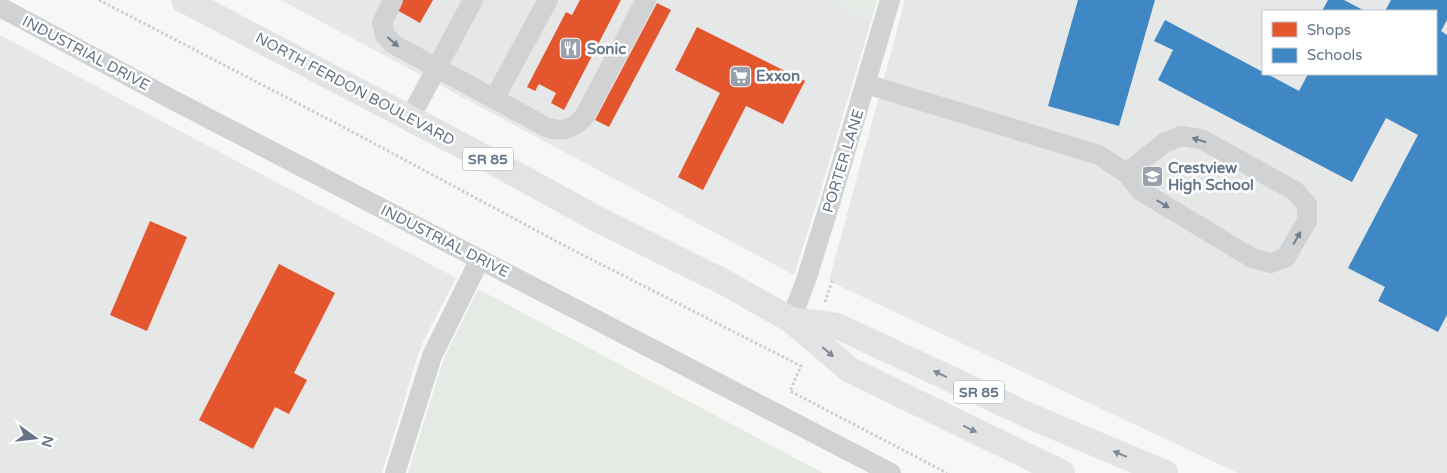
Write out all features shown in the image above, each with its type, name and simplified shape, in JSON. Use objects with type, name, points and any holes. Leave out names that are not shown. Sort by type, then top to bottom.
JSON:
[{"type":"main road","name":"NORTH FERDON BOULEVARD","points":[[184,0],[410,118],[599,220],[724,282],[791,320],[850,370],[1062,473]]},
{"type":"main road","name":"NORTH FERDON BOULEVARD","points":[[791,320],[836,326],[1032,417],[1165,473]]},
{"type":"street","points":[[393,0],[382,24],[385,34],[392,44],[546,128],[556,131],[568,130],[584,116],[646,0]]},
{"type":"street","points":[[410,118],[473,0]]},
{"type":"street","points":[[494,99],[548,0]]},
{"type":"street","name":"PORTER LANE","points":[[791,320],[807,277],[890,0]]},
{"type":"street","name":"INDUSTRIAL DRIVE","points":[[0,8],[890,473]]},
{"type":"street","points":[[866,84],[1099,155],[1126,173],[1141,191],[1252,258],[1271,263],[1286,257],[1307,221],[1307,205],[1295,191],[1201,139],[1181,136],[1164,143],[1126,173]]},
{"type":"street","points":[[394,473],[432,356],[480,259]]},
{"type":"path","points":[[99,0],[340,125],[567,247],[801,366],[790,391],[947,473]]},
{"type":"shaded area","points":[[281,0],[833,0],[871,21],[794,275]]},
{"type":"shaded area","points":[[833,0],[877,0],[871,21]]},
{"type":"shaded area","name":"Crestview High School","points":[[905,0],[1447,0],[1447,473],[1238,473],[829,281]]},
{"type":"shaded area","points":[[0,35],[456,278],[423,342],[382,473],[0,473]]},
{"type":"shaded area","points":[[478,289],[823,473],[408,473],[443,361]]},
{"type":"building: Shops","points":[[403,0],[433,0],[420,23],[397,10]]},
{"type":"building: Shops","name":"Sonic","points":[[580,0],[621,0],[564,110],[551,103],[556,93],[539,84],[535,91],[527,87],[566,12],[572,15]]},
{"type":"building: Shops","points":[[657,3],[671,10],[609,127],[595,120]]},
{"type":"building: Shops","name":"Exxon","points":[[697,27],[805,81],[783,124],[746,106],[703,190],[678,177],[720,93],[675,70]]},
{"type":"building: Shops","points":[[150,221],[187,237],[147,331],[110,315]]},
{"type":"building: Shops","points":[[279,264],[335,293],[294,373],[307,380],[289,414],[275,407],[253,449],[199,420]]},
{"type":"building: Schools","points":[[1078,0],[1155,0],[1119,126],[1048,106]]},
{"type":"building: Schools","points":[[1328,0],[1344,0],[1363,10],[1323,10]]},
{"type":"building: Schools","points":[[1391,0],[1447,0],[1447,20],[1441,31],[1447,35],[1447,315],[1438,332],[1378,301],[1385,287],[1348,268],[1418,135],[1386,118],[1352,182],[1158,80],[1173,50],[1154,41],[1165,20],[1262,71],[1262,75],[1269,75],[1299,91],[1307,75],[1437,75],[1437,10],[1386,10]]},
{"type":"place","name":"Sonic","points":[[571,49]]},
{"type":"place","name":"Exxon","points":[[740,76]]},
{"type":"place","name":"Crestview High School","points":[[1152,177]]}]
